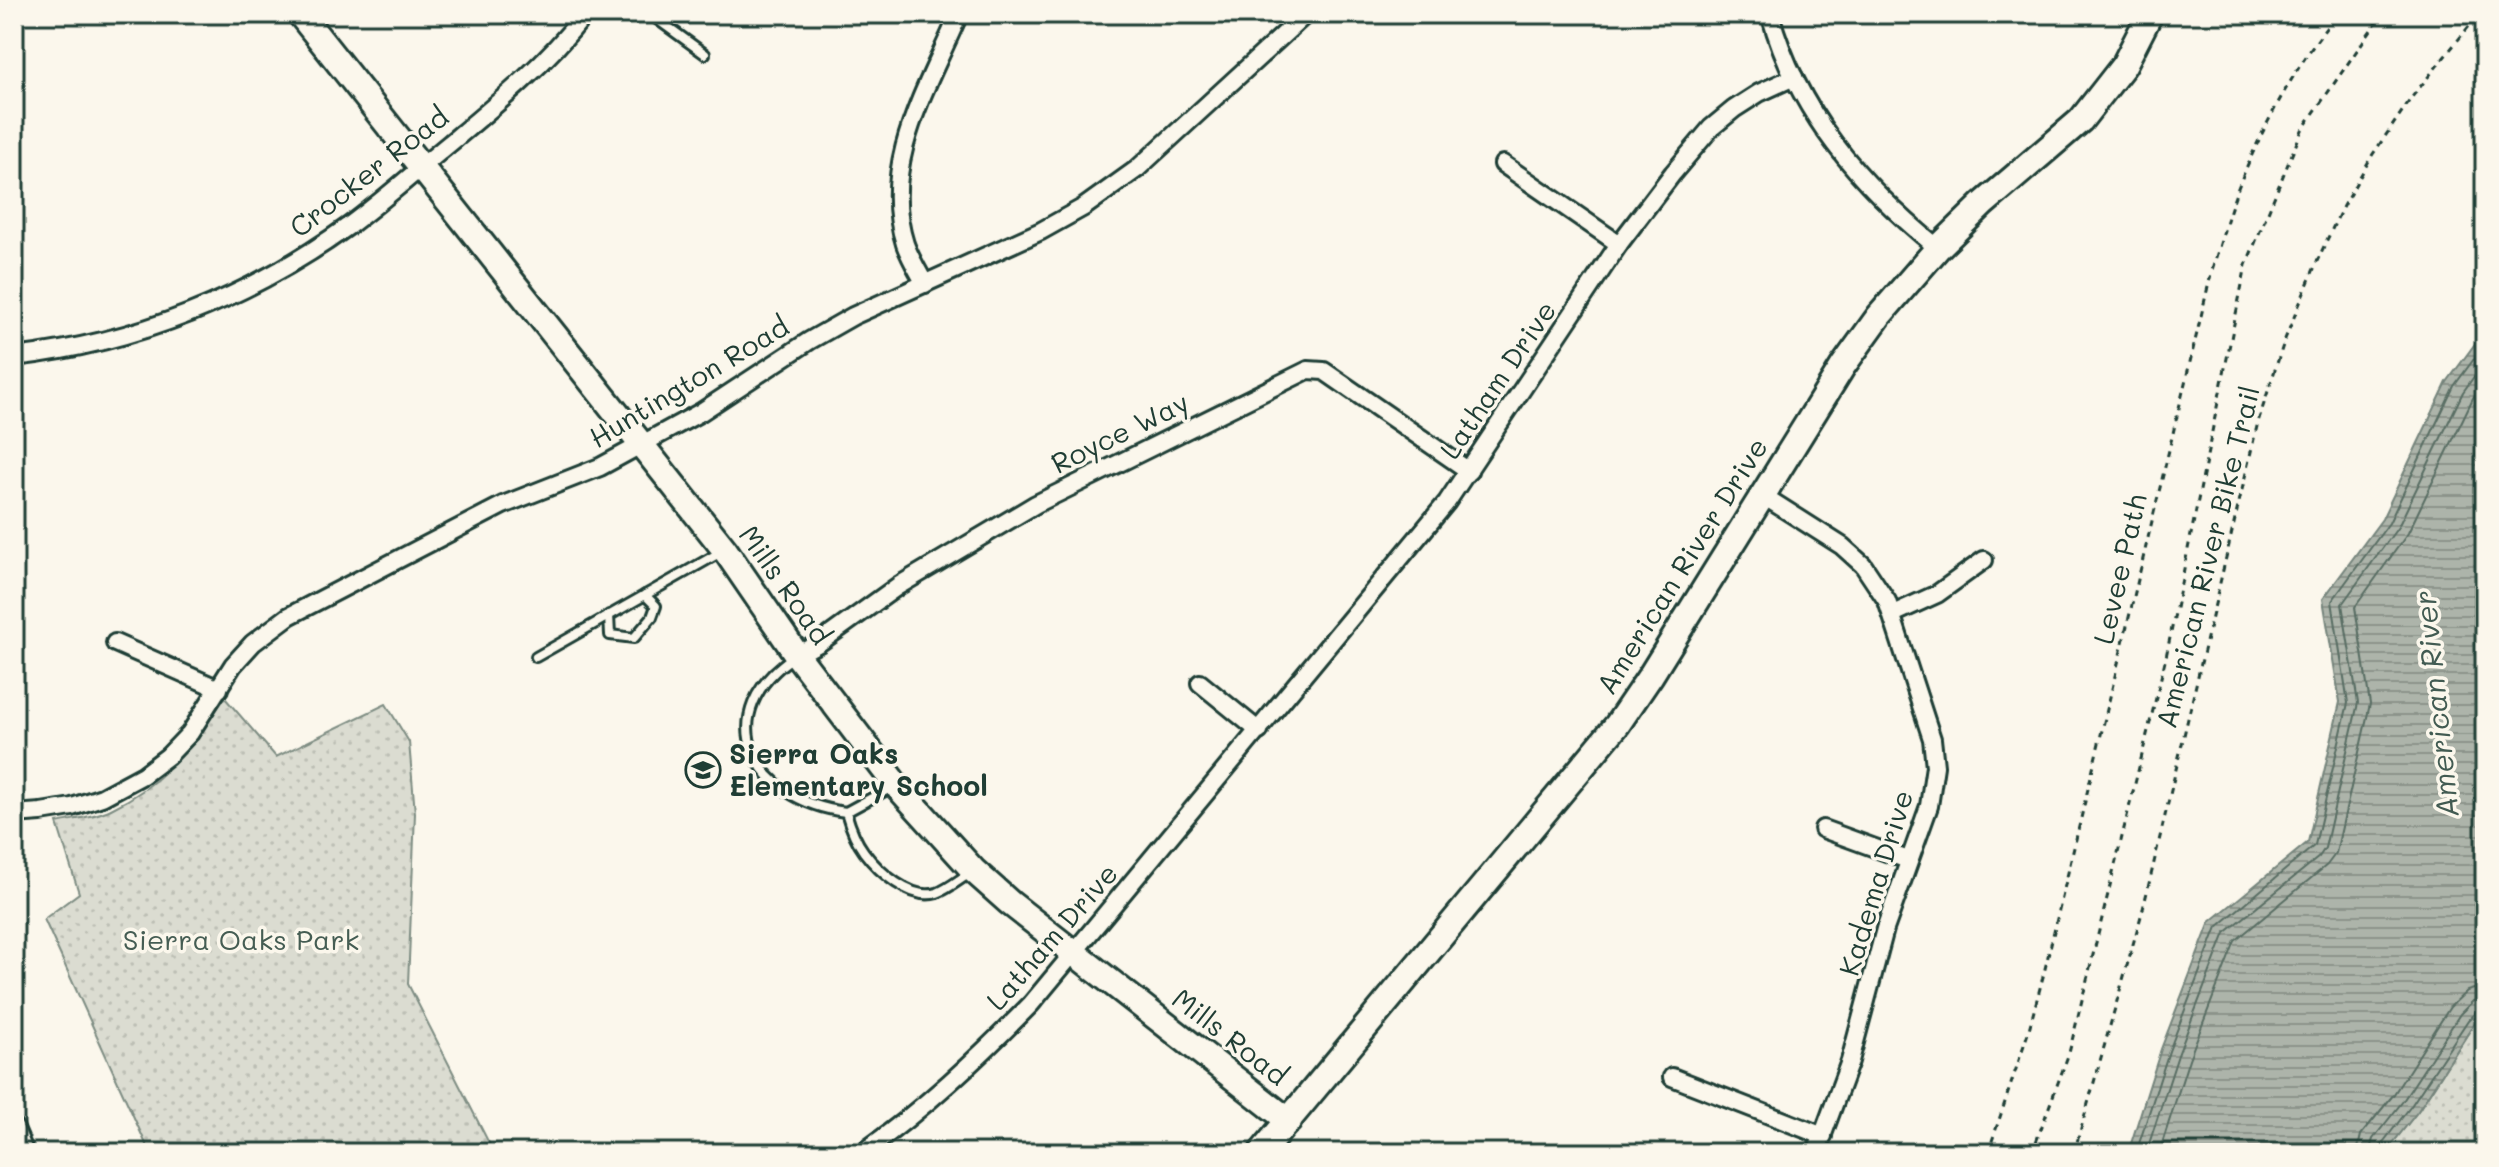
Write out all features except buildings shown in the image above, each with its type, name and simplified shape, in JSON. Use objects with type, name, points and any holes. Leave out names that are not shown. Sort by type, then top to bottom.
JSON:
[{"type":"street","name":"Mills Road","points":[[300,14],[725,550],[797,655],[896,785],[974,871],[1289,1121]]},
{"type":"street","name":"Crocker Road","points":[[14,357],[78,347],[137,332],[227,298],[312,251],[352,224],[511,92],[585,14]]},
{"type":"street","points":[[925,284],[905,245],[897,203],[898,175],[908,133],[959,14]]},
{"type":"street","name":"Huntington Road","points":[[14,814],[72,807],[102,797],[143,775],[168,756],[190,733],[233,665],[253,643],[289,616],[503,505],[600,467],[701,412],[853,316],[1041,231],[1111,189],[1306,14]]},
{"type":"street","points":[[1770,14],[1794,77],[1816,118],[1864,182],[1898,216],[1938,248]]},
{"type":"street","name":"American River Drive","points":[[1261,1153],[1617,725],[1879,316],[1938,248],[1983,204],[2081,120],[2124,65],[2150,14]]},
{"type":"street","name":"Latham Drive","points":[[862,1153],[982,1055],[1031,1004],[1447,502],[1619,244],[1673,173],[1711,128],[1759,93],[1794,77]]},
{"type":"street","points":[[1503,164],[1619,244]]},
{"type":"street","name":"Royce Way","points":[[797,655],[819,643],[898,586],[1036,504],[1314,368],[1324,371],[1469,471]]},
{"type":"street","name":"Kadema Drive","points":[[1762,495],[1842,546],[1872,577],[1893,614],[1934,753],[1933,793],[1885,929],[1850,1061],[1816,1153]]},
{"type":"street","points":[[1893,614],[1937,594],[1984,560]]},
{"type":"street","points":[[115,643],[219,689]]},
{"type":"street","points":[[1200,683],[1259,731]]},
{"type":"street","points":[[1823,829],[1908,860]]},
{"type":"street","points":[[1672,1077],[1823,1136]]},
{"type":"street","points":[[14,1127],[25,1153]]},
{"type":"lane","points":[[650,14],[705,54]]},
{"type":"lane","points":[[536,657],[725,550]]},
{"type":"lane","points":[[609,615],[610,635],[634,638],[652,617],[656,606],[645,595]]},
{"type":"lane","points":[[797,655],[775,669],[756,694],[750,708],[748,725],[755,757],[774,784],[806,804],[846,812],[896,785]]},
{"type":"lane","points":[[846,812],[864,852],[884,872],[908,889],[918,893],[937,893],[974,871]]},
{"type":"path","name":"Levee Path","points":[[1988,1153],[2001,1120],[2044,973],[2216,255],[2236,194],[2260,139],[2323,32],[2337,14]]},
{"type":"path","points":[[2032,1153],[2069,1053],[2162,673],[2246,265],[2302,130],[2382,14]]},
{"type":"path","name":"American River Bike Trail","points":[[2074,1153],[2143,909],[2258,422],[2285,339],[2343,206],[2373,154],[2412,97],[2479,14]]},
{"type":"green space","name":"Sierra Oaks Park","points":[[225,698],[276,757],[386,704],[409,742],[415,813],[408,984],[494,1153],[150,1153],[44,919],[79,893],[57,823],[105,812],[148,787],[176,761]]},
{"type":"green space","points":[[2485,1013],[2485,1153],[2385,1153],[2418,1111],[2474,1024]]},
{"type":"water","name":"American River","points":[[2485,330],[2485,1013],[2474,1024],[2418,1111],[2385,1153],[2128,1153],[2161,1049],[2210,922],[2308,842],[2340,702],[2323,599],[2382,519],[2447,382]]},
{"type":"place","name":"Sierra Oaks Elementary School","points":[[703,770]]}]
